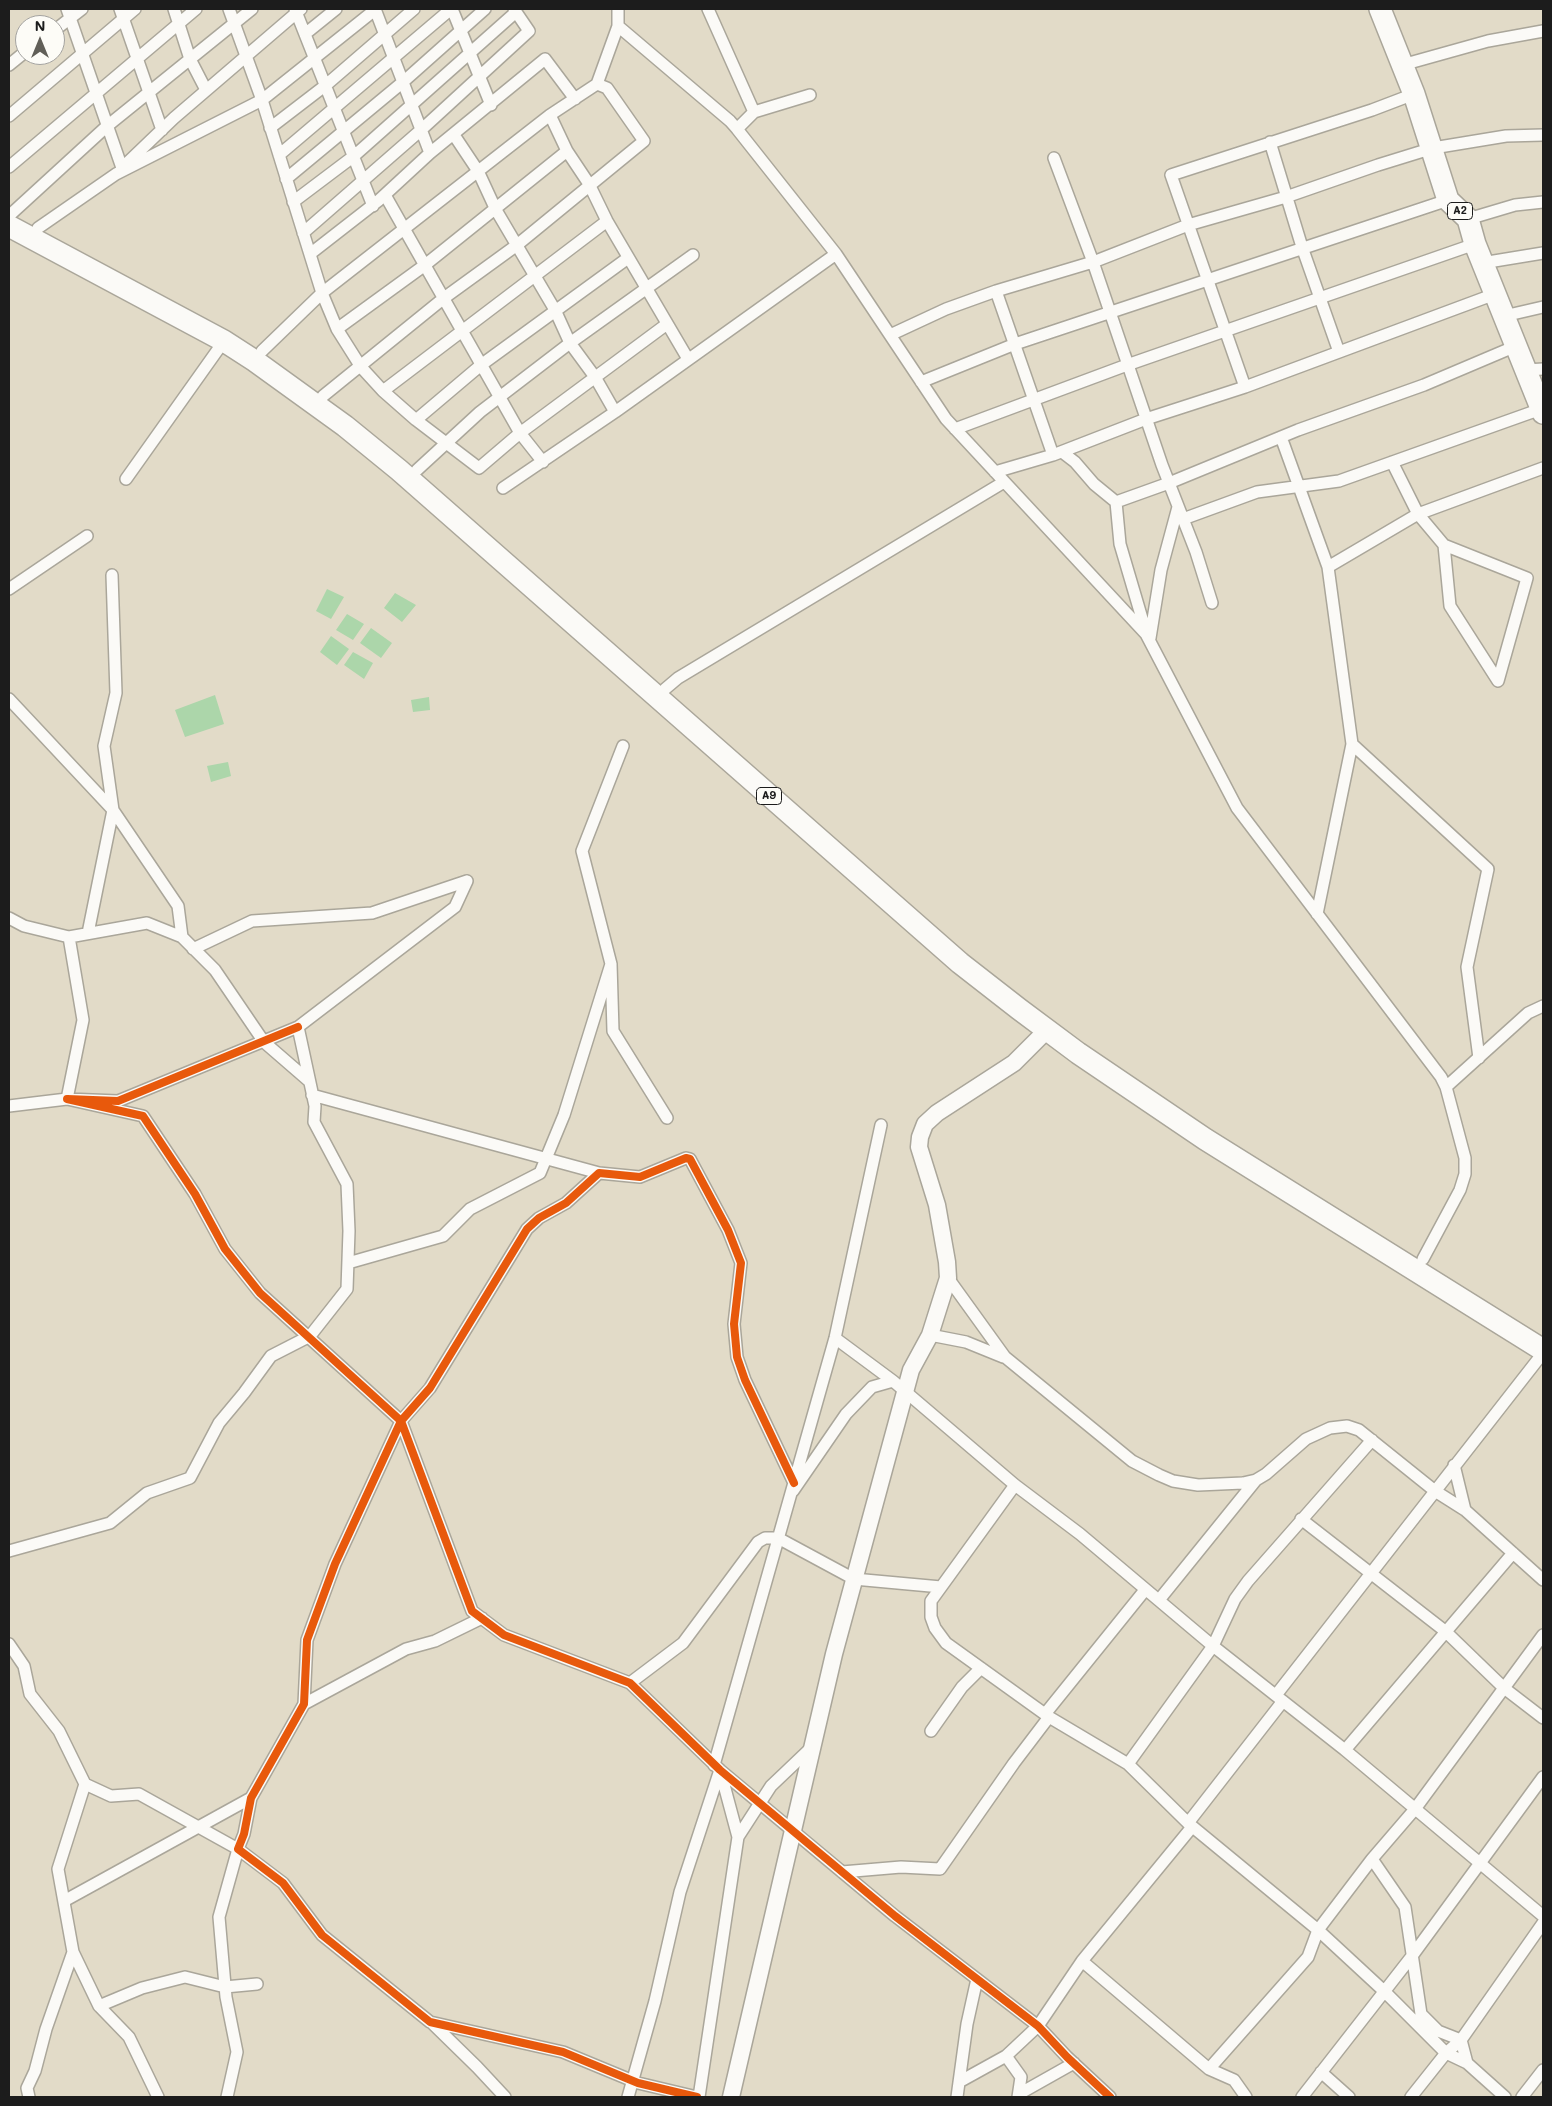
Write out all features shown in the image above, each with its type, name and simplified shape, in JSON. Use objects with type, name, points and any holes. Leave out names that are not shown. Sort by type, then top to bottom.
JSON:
[{"type":"highway","name":"A2","points":[[1380,9],[1414,94],[1433,148],[1448,200],[1468,219],[1478,254],[1516,346],[1534,370],[1542,411]]},
{"type":"highway","name":"A9","points":[[10,218],[38,228],[214,322],[262,351],[352,417],[417,470],[967,954],[1085,1043],[1211,1129],[1423,1258],[1543,1335]]},
{"type":"highway","name":"A9","points":[[10,218],[255,360],[345,426],[386,459],[960,963],[1047,1030],[1205,1139],[1543,1351]]},
{"type":"street","points":[[82,9],[69,14],[84,51],[119,171]]},
{"type":"street","points":[[9,116],[84,51],[122,14],[135,9]]},
{"type":"street","points":[[174,9],[190,59],[206,90]]},
{"type":"street","points":[[9,167],[95,92],[196,9]]},
{"type":"street","points":[[229,9],[262,100],[322,294],[337,329],[361,367],[383,391],[416,420],[479,468],[520,433],[666,324]]},
{"type":"street","points":[[10,218],[106,127],[252,9]]},
{"type":"street","points":[[305,34],[336,9]]},
{"type":"street","points":[[119,171],[262,100],[375,9],[430,153]]},
{"type":"street","points":[[270,128],[326,85],[414,9]]},
{"type":"street","points":[[279,155],[452,9],[491,105]]},
{"type":"street","points":[[286,178],[403,82],[485,9]]},
{"type":"street","points":[[262,351],[322,294],[406,230],[550,115],[597,84],[618,26],[618,9]]},
{"type":"street","points":[[708,9],[754,112]]},
{"type":"street","points":[[38,228],[119,171],[206,90],[298,10],[305,34],[373,206]]},
{"type":"street","points":[[293,202],[354,156],[470,54],[515,10],[529,30],[422,130],[303,233]]},
{"type":"street","points":[[122,14],[162,130]]},
{"type":"street","points":[[618,26],[737,129],[836,254],[946,419],[1148,637]]},
{"type":"street","points":[[1402,65],[1488,42],[1543,31]]},
{"type":"street","points":[[310,254],[373,206],[430,153],[545,59],[574,99]]},
{"type":"street","points":[[323,396],[444,298],[517,245],[589,184],[644,141],[607,88],[597,84]]},
{"type":"street","points":[[1245,387],[1171,175],[1372,110],[1414,94]]},
{"type":"street","points":[[737,129],[754,112],[810,95]]},
{"type":"street","points":[[550,115],[567,150],[589,184],[607,221],[688,359]]},
{"type":"street","points":[[454,135],[478,171],[496,210],[555,310],[570,343],[595,377],[615,412]]},
{"type":"street","points":[[890,336],[946,309],[996,291],[1093,262],[1188,225],[1286,197],[1433,148],[1506,136],[1543,135]]},
{"type":"street","points":[[1270,142],[1318,299],[1339,352]]},
{"type":"street","points":[[337,329],[426,265],[496,210],[567,150]]},
{"type":"street","points":[[1054,158],[1093,262],[1127,365],[1212,603]]},
{"type":"street","points":[[385,195],[520,433],[543,462]]},
{"type":"street","points":[[921,382],[1015,344],[1448,200]]},
{"type":"street","points":[[1468,219],[1515,205],[1543,202]]},
{"type":"street","points":[[383,391],[607,221]]},
{"type":"street","points":[[503,488],[615,412],[836,254]]},
{"type":"street","points":[[955,429],[1127,365],[1318,299],[1478,254],[1543,254]]},
{"type":"street","points":[[417,470],[446,442],[499,397],[570,343],[693,255]]},
{"type":"street","points":[[416,420],[481,365],[628,258]]},
{"type":"street","points":[[996,291],[1033,399],[1057,454],[1075,462],[1094,484],[1116,502],[1120,544],[1148,637],[1237,808],[1441,1077],[1446,1087],[1464,1158],[1465,1174],[1460,1190],[1423,1258]]},
{"type":"street","points":[[995,472],[1057,454],[1146,419],[1245,387],[1495,294]]},
{"type":"street","points":[[1504,316],[1543,307]]},
{"type":"street","points":[[126,479],[224,341]]},
{"type":"street","points":[[1116,502],[1169,483],[1281,437],[1424,385],[1516,346]]},
{"type":"street","points":[[1183,519],[1257,492],[1339,481],[1542,411]]},
{"type":"street","points":[[1281,437],[1328,567],[1352,744],[1317,914]]},
{"type":"street","points":[[1392,462],[1418,514],[1444,546],[1527,578],[1498,681],[1450,606],[1444,546]]},
{"type":"street","points":[[1328,567],[1418,514],[1543,468]]},
{"type":"street","points":[[665,689],[687,673],[1004,482]]},
{"type":"street","points":[[1148,637],[1178,507]]},
{"type":"street","points":[[9,589],[87,536]]},
{"type":"street","points":[[88,933],[113,810],[104,746],[116,693],[112,575]]},
{"type":"street","points":[[9,699],[113,810],[178,906],[182,938]]},
{"type":"street","points":[[1352,744],[1488,869],[1466,967],[1479,1058]]},
{"type":"street","points":[[623,746],[582,851],[611,964],[613,1031],[667,1118]]},
{"type":"street","points":[[9,1106],[68,1099],[118,1101],[298,1027],[455,907],[467,881],[372,913],[252,921],[193,949]]},
{"type":"street","points":[[9,918],[24,926],[69,937],[147,923],[182,938],[215,970],[264,1042],[309,1081]]},
{"type":"street","points":[[68,1099],[83,1020],[69,937]]},
{"type":"street","points":[[348,1263],[443,1236],[470,1209],[540,1173],[564,1115],[611,964]]},
{"type":"street","points":[[1446,1087],[1528,1014],[1543,1006]]},
{"type":"street","points":[[9,1551],[110,1523],[147,1493],[190,1478],[219,1422],[244,1393],[271,1356],[310,1336],[347,1289],[347,1184],[314,1122],[315,1106],[298,1027]]},
{"type":"street","points":[[731,2097],[899,1386],[930,1335],[948,1278],[937,1206],[919,1147],[920,1137],[925,1124],[937,1113],[1014,1063],[1047,1030]]},
{"type":"street","points":[[312,1095],[599,1173],[640,1177],[686,1158],[690,1159],[728,1230],[741,1263],[734,1324],[738,1357],[745,1380],[793,1487]]},
{"type":"street","points":[[68,1099],[143,1116],[195,1194],[225,1249],[260,1293],[310,1336],[401,1421],[472,1611],[504,1635],[630,1683],[717,1768],[894,1916],[1038,2026],[1100,2093],[1110,2097]]},
{"type":"street","points":[[628,2097],[655,2001],[680,1892],[717,1768],[778,1538],[835,1338],[881,1125]]},
{"type":"street","points":[[227,2097],[237,2052],[225,1987],[219,1917],[244,1834],[251,1798],[304,1704],[307,1640],[336,1564],[401,1421],[430,1388],[527,1229],[539,1218],[566,1203],[599,1173]]},
{"type":"street","points":[[948,1278],[1005,1357],[1132,1461],[1159,1475],[1173,1481],[1198,1485],[1243,1483],[1256,1480],[1266,1474],[1306,1439],[1330,1428],[1347,1426],[1359,1430],[1435,1491],[1465,1510],[1543,1580]]},
{"type":"street","points":[[930,1335],[979,1346],[1005,1357]]},
{"type":"street","points":[[835,1338],[899,1386],[1015,1484],[1080,1534],[1213,1646],[1345,1750],[1543,1916]]},
{"type":"street","points":[[959,2082],[1006,2056],[1038,2026],[1082,1961],[1190,1825],[1279,1698],[1454,1465],[1543,1351]]},
{"type":"street","points":[[793,1487],[846,1414],[872,1388],[899,1386]]},
{"type":"street","points":[[1128,1764],[1213,1646],[1236,1599],[1301,1519],[1372,1440]]},
{"type":"street","points":[[1454,1465],[1465,1510]]},
{"type":"street","points":[[1159,1600],[1256,1480]]},
{"type":"street","points":[[1015,1484],[931,1601],[931,1617],[935,1628],[946,1643],[1047,1715],[1128,1764],[1190,1825],[1318,1930],[1446,2053],[1467,2063],[1505,2097]]},
{"type":"street","points":[[1301,1519],[1445,1631],[1504,1688],[1543,1718]]},
{"type":"street","points":[[630,1683],[683,1643],[758,1542],[765,1538],[778,1538],[854,1579],[941,1587]]},
{"type":"street","points":[[1345,1750],[1513,1552]]},
{"type":"street","points":[[842,1872],[895,1867],[940,1869],[1047,1715],[1145,1590]]},
{"type":"street","points":[[304,1704],[406,1649],[435,1642],[482,1618]]},
{"type":"street","points":[[1209,2069],[1308,1957],[1318,1930],[1372,1858],[1415,1809],[1543,1635]]},
{"type":"street","points":[[9,1644],[24,1666],[30,1694],[59,1731],[86,1784],[111,1796],[139,1794],[238,1850],[283,1884],[322,1935],[430,2022],[478,2067],[505,2097]]},
{"type":"street","points":[[931,1731],[962,1687],[982,1668]]},
{"type":"street","points":[[430,2022],[564,2052],[631,2081],[698,2097],[738,1837],[771,1786],[814,1745]]},
{"type":"street","points":[[717,1768],[738,1837]]},
{"type":"street","points":[[1302,2097],[1412,1956],[1543,1777]]},
{"type":"street","points":[[86,1784],[58,1869],[73,1952],[99,2006],[129,2037],[158,2097]]},
{"type":"street","points":[[64,1901],[251,1798]]},
{"type":"street","points":[[1372,1858],[1405,1907],[1412,1956],[1418,1981],[1421,2014],[1438,2032],[1461,2040]]},
{"type":"street","points":[[1410,2097],[1446,2053],[1461,2040],[1543,1923]]},
{"type":"street","points":[[29,2097],[27,2088],[35,2071],[46,2029],[73,1952]]},
{"type":"street","points":[[1082,1961],[1209,2069],[1234,2080],[1246,2097]]},
{"type":"street","points":[[99,2006],[142,1988],[185,1977],[225,1987],[257,1984]]},
{"type":"street","points":[[958,2097],[966,2024],[978,1980]]},
{"type":"street","points":[[1461,2040],[1467,2063]]},
{"type":"street","points":[[1006,2056],[1021,2076],[1019,2096]]},
{"type":"street","points":[[1019,2096],[1074,2063]]},
{"type":"street","points":[[1522,2097],[1543,2070]]},
{"type":"street","points":[[1322,2072],[1349,2097]]},
{"type":"green space","points":[[327,589],[344,597],[331,619],[316,611]]},
{"type":"green space","points":[[395,593],[416,605],[402,622],[384,608]]},
{"type":"green space","points":[[347,614],[364,624],[353,640],[336,630]]},
{"type":"green space","points":[[371,628],[392,643],[381,658],[360,643]]},
{"type":"green space","points":[[331,636],[349,649],[337,665],[320,652]]},
{"type":"green space","points":[[353,652],[373,663],[364,679],[344,665]]},
{"type":"green space","points":[[215,695],[224,724],[185,737],[175,710]]},
{"type":"green space","points":[[429,697],[430,710],[413,712],[411,700]]},
{"type":"green space","points":[[228,762],[231,776],[211,782],[207,766]]},
{"type":"cycle path","points":[[298,1027],[118,1101],[67,1099],[143,1116],[195,1194],[225,1249],[260,1293],[401,1421],[472,1611],[504,1635],[630,1683],[720,1770],[895,1916],[1038,2026],[1067,2057],[1110,2097]]},
{"type":"cycle path","points":[[697,2097],[638,2083],[563,2052],[430,2022],[322,1935],[283,1883],[238,1849],[244,1834],[251,1798],[304,1704],[307,1640],[335,1564],[401,1421],[430,1388],[527,1229],[539,1218],[566,1203],[599,1173],[640,1177],[686,1158],[690,1159],[728,1230],[741,1263],[734,1324],[737,1357],[745,1380],[794,1483]]}]
